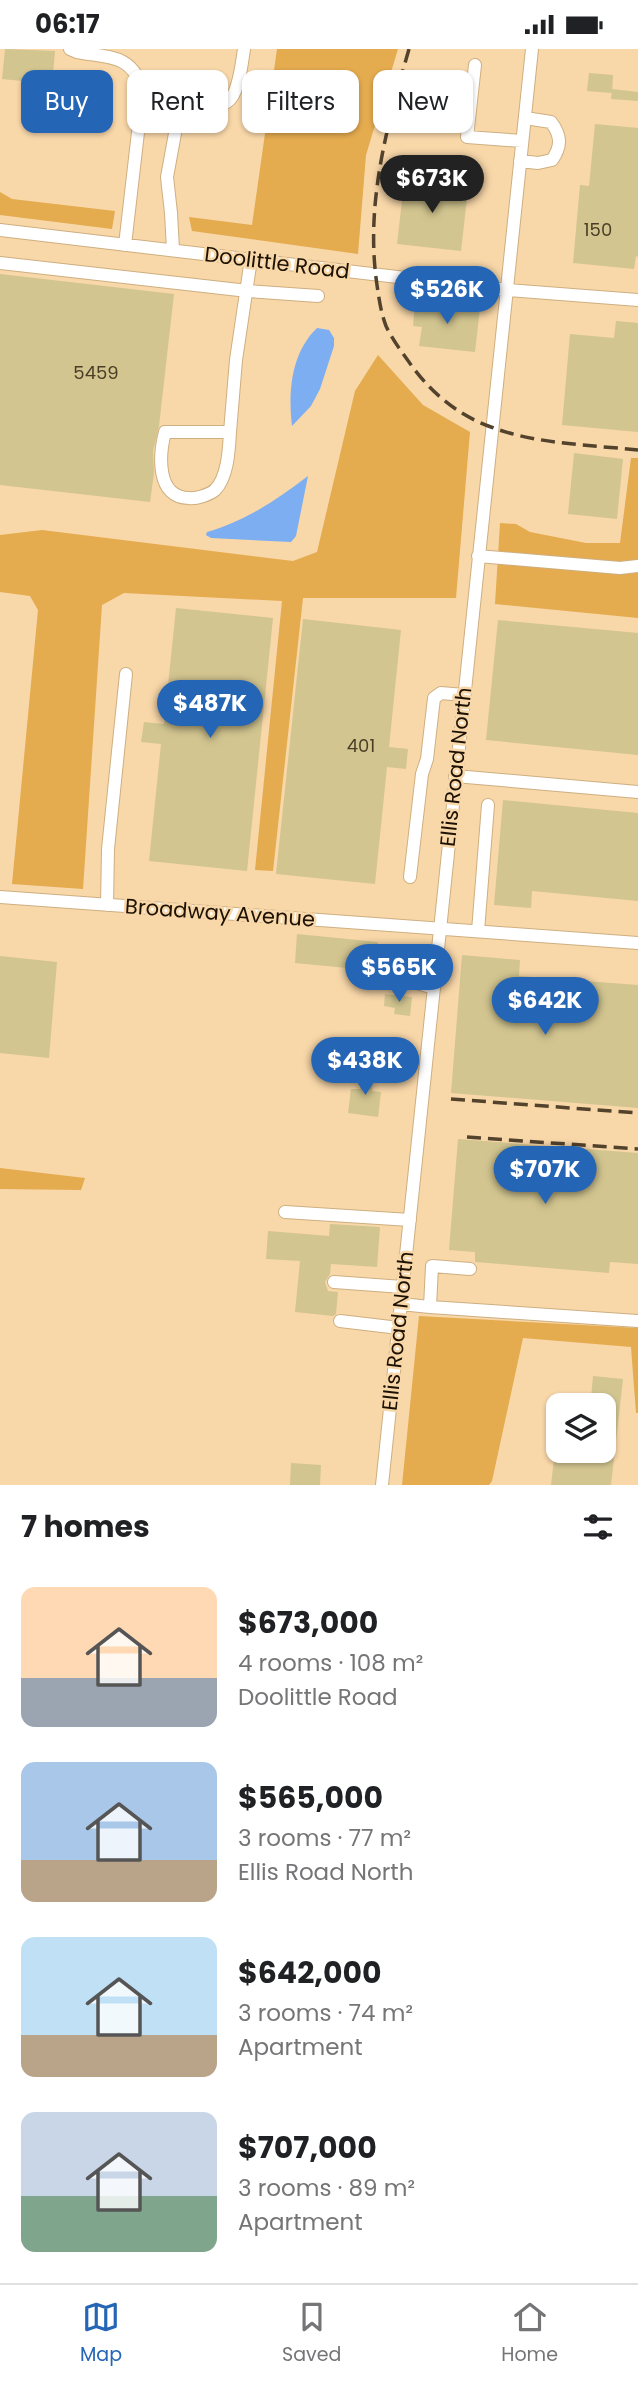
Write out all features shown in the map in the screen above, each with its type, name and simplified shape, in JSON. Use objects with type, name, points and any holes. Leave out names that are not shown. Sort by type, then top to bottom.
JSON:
[{"type":"street","points":[[70,49],[123,60],[137,73],[143,89],[125,245]]},
{"type":"street","points":[[173,250],[167,177],[178,117],[183,111],[227,102],[231,98],[242,71],[244,49]]},
{"type":"street","name":"Ellis Road North","points":[[382,1485],[532,49]]},
{"type":"street","points":[[475,65],[467,137],[522,141]]},
{"type":"street","points":[[520,161],[538,163],[552,160],[558,152],[560,135],[551,122],[525,118]]},
{"type":"street","name":"Doolittle Road","points":[[0,230],[506,290],[638,300]]},
{"type":"street","points":[[230,432],[165,432],[160,450],[162,473],[170,492],[179,498],[194,499],[215,490],[224,474],[230,432],[236,360],[251,259]]},
{"type":"street","points":[[0,263],[248,291],[318,296]]},
{"type":"street","points":[[478,556],[620,568],[638,566]]},
{"type":"street","points":[[107,905],[108,849],[125,674]]},
{"type":"street","points":[[410,877],[422,774],[427,759],[435,698],[441,693],[464,695]]},
{"type":"street","points":[[456,776],[638,792]]},
{"type":"street","points":[[478,931],[488,805]]},
{"type":"street","name":"Broadway Avenue","points":[[0,897],[638,943]]},
{"type":"street","points":[[388,950],[386,967],[389,975],[434,988]]},
{"type":"street","points":[[285,1212],[410,1220]]},
{"type":"street","points":[[430,1307],[432,1266],[470,1269]]},
{"type":"street","points":[[334,1282],[403,1287]]},
{"type":"street","points":[[401,1304],[638,1321]]},
{"type":"street","points":[[340,1321],[399,1328]]},
{"type":"shaded area","points":[[277,49],[398,49],[392,70],[373,70],[373,132],[366,155],[358,254],[192,231],[189,217],[252,225],[265,133],[359,133],[359,70],[274,70]]},
{"type":"shaded area","points":[[0,192],[12,199],[115,211],[112,229],[0,215]]},
{"type":"shaded area","points":[[378,355],[423,405],[470,432],[456,598],[303,598],[273,871],[255,870],[282,601],[124,593],[102,605],[83,889],[12,884],[38,610],[30,596],[0,592],[0,535],[42,530],[293,561],[317,552],[355,391]]},
{"type":"shaded area","points":[[631,458],[638,458],[638,618],[495,604],[500,523],[516,524],[530,532],[586,543],[620,543]]},
{"type":"shaded area","points":[[0,1168],[85,1178],[81,1190],[0,1189]]},
{"type":"shaded area","points":[[419,1316],[638,1328],[638,1413],[631,1347],[523,1338],[489,1485],[402,1485]]},
{"type":"water","points":[[317,328],[329,330],[334,338],[334,346],[320,389],[311,406],[292,426],[293,374],[302,349]]},
{"type":"water","points":[[308,476],[296,536],[291,542],[211,538],[206,535],[207,532],[260,509]]},
{"type":"building","points":[[5,49],[55,51],[53,70],[21,70],[21,81],[2,79]]},
{"type":"building","points":[[589,73],[613,75],[612,93],[587,91]]},
{"type":"building","points":[[612,89],[638,92],[638,101],[611,99]]},
{"type":"building","points":[[595,124],[638,128],[638,257],[636,256],[634,269],[573,263],[580,185],[589,186]]},
{"type":"building","points":[[423,170],[441,172],[439,187],[468,190],[461,251],[397,244],[404,183],[421,185]]},
{"type":"building","points":[[0,274],[174,294],[159,426],[153,451],[154,473],[150,502],[0,485]]},
{"type":"building","points":[[415,301],[480,308],[475,352],[419,346],[422,327],[413,326]]},
{"type":"building","points":[[616,321],[638,323],[638,432],[562,425],[570,334],[614,338]]},
{"type":"building","points":[[574,453],[623,459],[617,519],[568,514]]},
{"type":"building","points":[[176,608],[273,618],[247,871],[149,861],[161,744],[141,742],[144,722],[164,724]]},
{"type":"building","points":[[303,619],[401,630],[389,747],[408,749],[406,769],[387,767],[375,884],[276,874]]},
{"type":"building","points":[[498,620],[638,633],[638,755],[486,740]]},
{"type":"building","points":[[503,800],[638,813],[638,901],[532,891],[531,908],[494,905]]},
{"type":"building","points":[[297,934],[378,942],[378,971],[295,963]]},
{"type":"building","points":[[462,955],[520,960],[519,976],[638,985],[638,1108],[451,1093]]},
{"type":"building","points":[[0,956],[57,962],[49,1058],[0,1053]]},
{"type":"building","points":[[385,994],[412,997],[410,1016],[394,1014],[395,1008],[384,1006]]},
{"type":"building","points":[[362,1069],[374,1070],[372,1091],[381,1092],[378,1117],[348,1113],[351,1089],[360,1089]]},
{"type":"building","points":[[458,1139],[638,1153],[638,1264],[610,1262],[609,1273],[475,1262],[475,1252],[449,1250]]},
{"type":"building","points":[[330,1224],[380,1227],[377,1267],[331,1264],[330,1274],[325,1282],[328,1291],[338,1292],[336,1314],[333,1316],[295,1312],[300,1261],[266,1259],[268,1231],[329,1236]]},
{"type":"building","points":[[593,1376],[623,1379],[616,1441],[616,1393],[591,1393]]},
{"type":"building","points":[[291,1463],[321,1465],[320,1485],[290,1485]]},
{"type":"building","points":[[554,1463],[613,1463],[611,1485],[551,1485]]},
{"type":"railway","points":[[409,49],[380,165],[374,225],[374,255],[379,295],[384,321],[391,336],[417,373],[435,392],[455,409],[479,422],[526,437],[638,450]]},
{"type":"railway","points":[[451,1099],[638,1113]]},
{"type":"railway","points":[[467,1137],[638,1149]]}]
